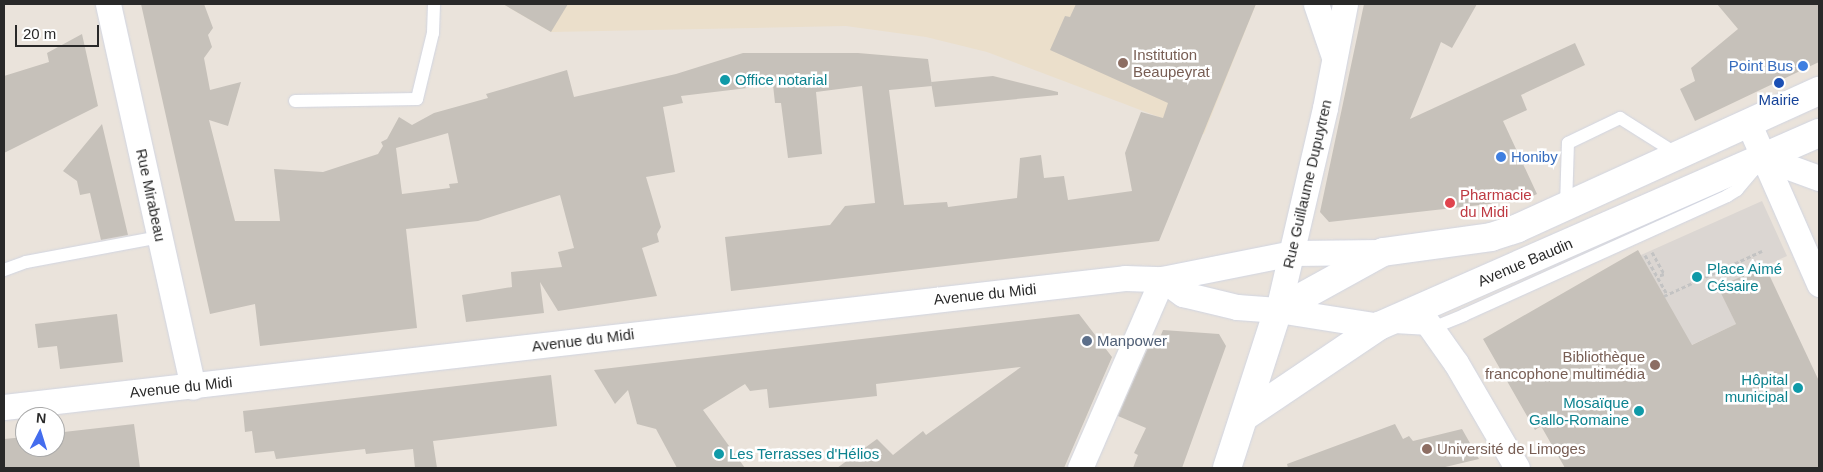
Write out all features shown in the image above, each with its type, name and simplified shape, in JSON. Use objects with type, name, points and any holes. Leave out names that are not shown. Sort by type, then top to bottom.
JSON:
[{"type":"main road","points":[[1227,468],[1278,310],[1383,252],[1492,237],[1566,206],[1819,91]]},
{"type":"main road","name":"Avenue Baudin","points":[[1244,417],[1379,326],[1423,319],[1819,133]]},
{"type":"street","name":"Rue Mirabeau","points":[[108,4],[193,387]]},
{"type":"street","points":[[1316,4],[1334,58]]},
{"type":"street","name":"Rue Guillaume Dupuytren","points":[[1278,310],[1345,4]]},
{"type":"street","points":[[1748,122],[1819,284]]},
{"type":"street","points":[[1764,158],[1819,178]]},
{"type":"street","points":[[1292,253],[1383,252]]},
{"type":"street","name":"Avenue du Midi","points":[[4,407],[193,387],[1125,278],[1162,279],[1292,253]]},
{"type":"street","points":[[1080,468],[1162,279],[1183,294],[1237,307],[1278,310],[1379,326]]},
{"type":"street","points":[[1423,319],[1456,363],[1517,468]]},
{"type":"lane","points":[[296,101],[417,99],[433,33],[434,4]]},
{"type":"lane","points":[[1566,206],[1568,143],[1620,118],[1677,154]]},
{"type":"lane","points":[[4,270],[26,262],[160,237]]},
{"type":"path","points":[[1641,247],[1666,294],[1762,250]]},
{"type":"path","points":[[1655,258],[1664,274],[1658,276]]},
{"type":"shaded area","name":"Institution Beaupeyrat","points":[[503,4],[1256,4],[1204,134],[987,52],[926,37],[846,26],[551,32]]},
{"type":"shaded area","name":"Place Aimé Césaire","points":[[1762,201],[1787,256],[1719,287],[1736,324],[1683,349],[1641,255]]},
{"type":"building","points":[[141,4],[204,4],[213,28],[208,35],[212,47],[204,58],[210,90],[241,82],[228,126],[209,120],[235,221],[280,221],[274,169],[323,172],[378,154],[383,146],[381,142],[387,139],[399,117],[412,125],[434,113],[488,98],[486,94],[567,70],[574,97],[676,74],[743,53],[858,53],[928,59],[932,86],[889,90],[904,205],[947,202],[948,207],[1017,198],[1020,158],[1041,155],[1044,178],[1064,176],[1068,200],[1132,191],[1125,153],[1141,112],[1163,118],[1168,103],[1050,50],[1065,16],[1070,17],[1076,4],[1256,4],[1159,241],[731,291],[725,237],[830,225],[845,206],[875,203],[862,86],[816,92],[822,154],[788,158],[781,103],[775,103],[773,85],[681,96],[683,103],[663,107],[675,172],[646,177],[661,227],[657,234],[659,242],[642,248],[657,296],[558,311],[540,282],[544,313],[466,322],[462,295],[512,287],[511,272],[562,267],[558,252],[574,248],[560,195],[478,221],[406,229],[417,328],[260,346],[255,304],[210,314]],"holes":[[[448,133],[458,183],[449,184],[450,188],[402,194],[396,148]]]},
{"type":"building","points":[[503,4],[568,4],[551,32]]},
{"type":"building","points":[[1364,4],[1477,4],[1452,48],[1441,42],[1410,119],[1575,43],[1585,65],[1521,95],[1527,110],[1503,121],[1537,194],[1524,200],[1329,222],[1320,212]]},
{"type":"building","points":[[1717,4],[1819,4],[1819,62],[1695,121],[1680,89],[1695,81],[1691,68],[1738,29]]},
{"type":"building","points":[[82,34],[98,106],[4,153],[4,76],[49,62],[47,53]]},
{"type":"building","points":[[993,76],[1058,92],[1058,95],[935,107],[931,82]]},
{"type":"building","points":[[102,124],[128,235],[101,240],[90,193],[80,195],[77,181],[63,171]]},
{"type":"building","name":"Bibliothèque francophone multimédia","points":[[1638,250],[1692,345],[1736,324],[1718,287],[1765,266],[1819,381],[1819,468],[1565,468],[1541,426],[1535,430],[1483,339]]},
{"type":"building","points":[[117,314],[123,362],[60,369],[57,346],[38,348],[35,324]]},
{"type":"building","points":[[1079,314],[1112,357],[1064,468],[837,468],[877,439],[893,455],[923,431],[926,435],[1021,367],[876,384],[877,396],[769,408],[767,389],[750,391],[745,384],[703,410],[745,468],[677,468],[656,429],[637,424],[628,390],[615,404],[594,370]]},
{"type":"building","points":[[1163,330],[1219,334],[1226,346],[1182,468],[1133,468],[1138,455],[1134,453],[1146,428],[1118,416],[1150,343],[1157,345]]},
{"type":"building","points":[[551,375],[557,426],[433,441],[437,468],[415,468],[413,449],[366,454],[365,449],[276,459],[274,451],[255,453],[252,431],[245,432],[243,411]]},
{"type":"building","points":[[134,424],[140,468],[4,468],[4,439],[15,438],[15,457],[65,457],[65,432]]},
{"type":"building","name":"Université de Limoges","points":[[1395,424],[1403,439],[1409,436],[1413,441],[1462,429],[1479,459],[1441,468],[1288,468],[1287,464]]},
{"type":"place","name":"Institution Beaupeyrat","points":[[1123,63]]},
{"type":"place","name":"Point Bus","points":[[1803,66]]},
{"type":"place","name":"Office notarial","points":[[725,80]]},
{"type":"place","name":"Mairie","points":[[1779,83]]},
{"type":"place","name":"Honiby","points":[[1501,157]]},
{"type":"place","name":"Pharmacie du Midi","points":[[1450,203]]},
{"type":"place","name":"Place Aimé Césaire","points":[[1697,277]]},
{"type":"place","name":"Manpower","points":[[1087,341]]},
{"type":"place","name":"Bibliothèque francophone multimédia","points":[[1655,365]]},
{"type":"place","name":"Hôpital municipal","points":[[1798,388]]},
{"type":"place","name":"Mosaïque Gallo-Romaine","points":[[1639,411]]},
{"type":"place","name":"Université de Limoges","points":[[1427,449]]},
{"type":"place","name":"Les Terrasses d'Hélios","points":[[719,454]]}]
